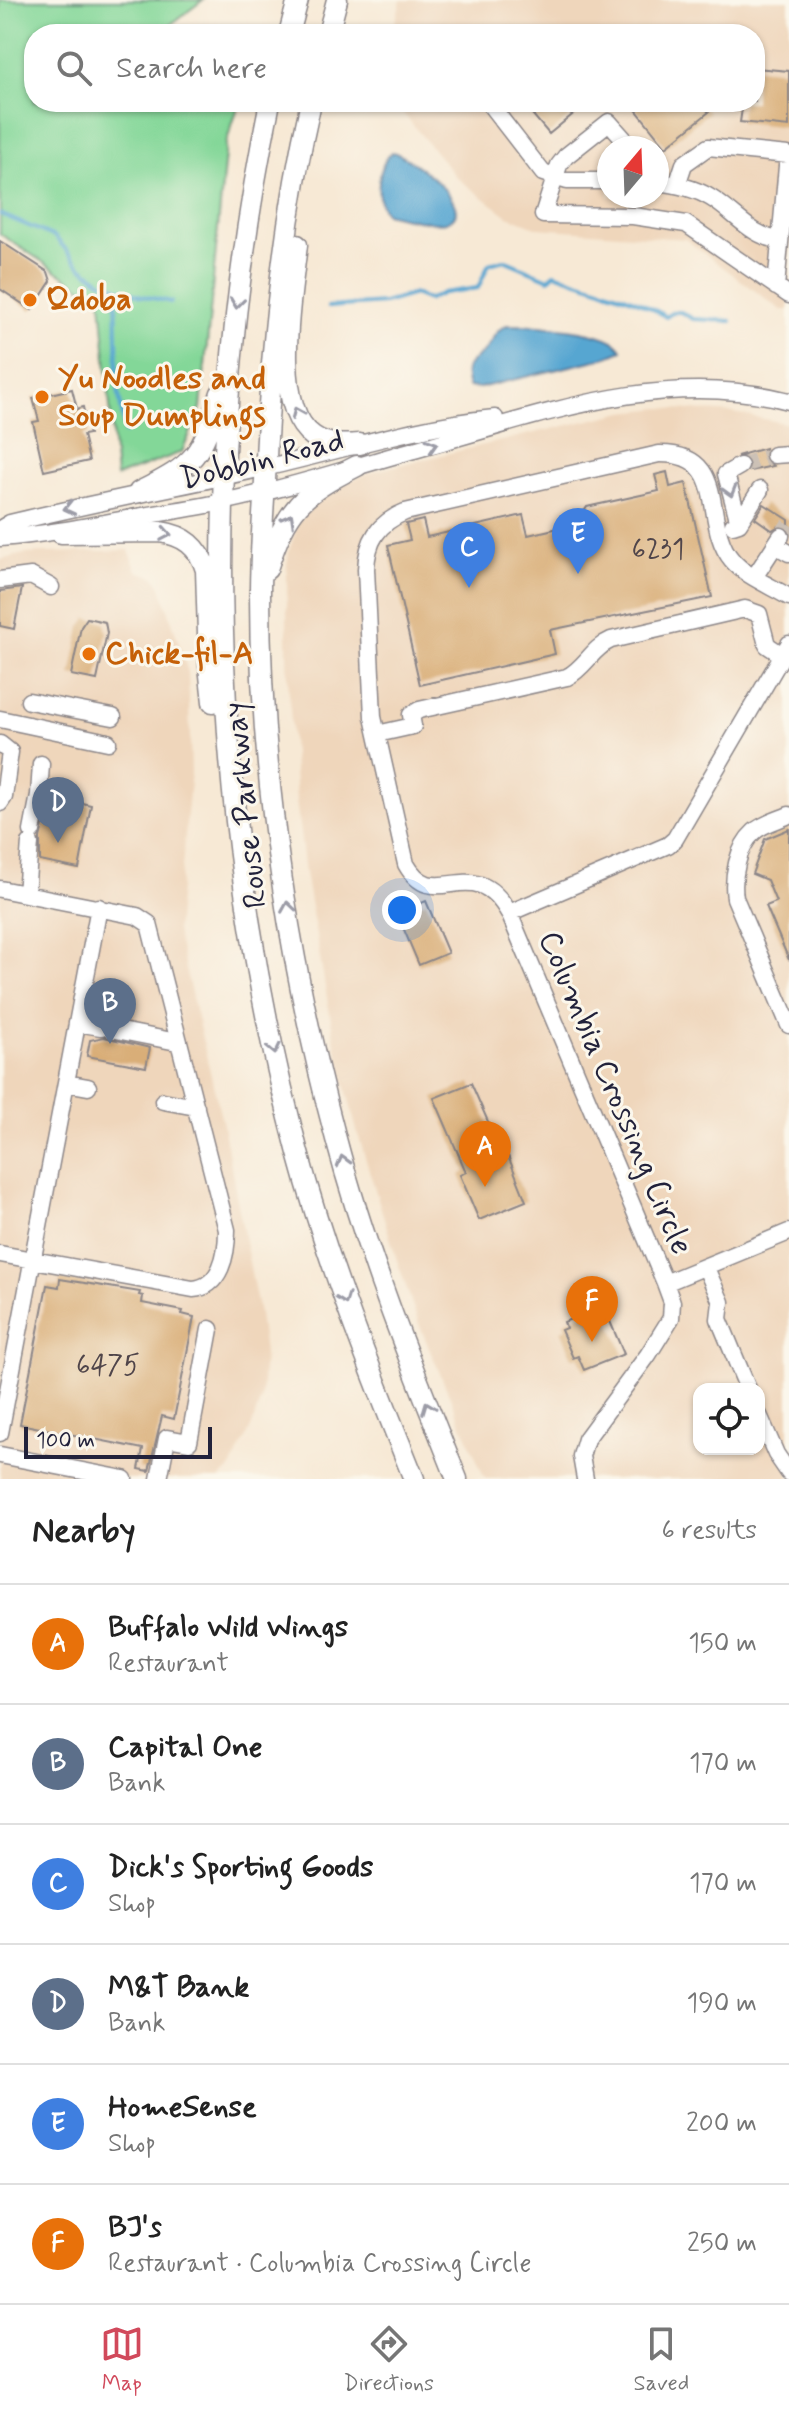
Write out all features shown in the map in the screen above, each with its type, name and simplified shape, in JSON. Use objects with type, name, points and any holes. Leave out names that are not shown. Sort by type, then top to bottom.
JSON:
[{"type":"main road","points":[[292,24],[298,0]]},
{"type":"main road","points":[[331,24],[337,0]]},
{"type":"main road","name":"Rouse Parkway","points":[[268,112],[252,194],[229,370],[222,593],[227,733],[233,800],[258,973],[277,1064],[319,1225],[353,1323],[414,1479]]},
{"type":"main road","name":"Rouse Parkway","points":[[311,112],[295,175],[278,287],[269,375],[260,592],[272,796],[294,949],[336,1140],[375,1267],[457,1479]]},
{"type":"main road","points":[[312,112],[290,313],[289,386],[293,405],[306,430],[325,442],[360,444]]},
{"type":"main road","points":[[139,492],[177,473],[196,456],[212,422],[229,370]]},
{"type":"main road","points":[[260,592],[280,535],[298,504],[319,485],[357,466]]},
{"type":"main road","points":[[61,533],[172,534],[190,542],[203,560],[206,570],[209,666],[217,734],[240,884],[258,973]]},
{"type":"street","points":[[496,112],[543,173],[567,181],[597,181]]},
{"type":"street","points":[[621,136],[609,122],[566,156],[554,178],[543,215],[633,216],[686,224],[782,291]]},
{"type":"street","points":[[677,185],[684,164],[708,147],[788,155],[782,291]]},
{"type":"street","points":[[669,184],[712,199],[763,238],[783,235]]},
{"type":"street","name":"Dobbin Road","points":[[0,538],[61,533],[224,502],[533,415],[624,395],[663,391],[736,391],[789,401]]},
{"type":"street","name":"Dobbin Road","points":[[0,529],[10,523],[139,492],[265,467],[452,422],[533,415]]},
{"type":"street","points":[[509,913],[496,893],[481,884],[464,882],[432,886],[417,879],[405,860],[373,717],[366,555],[375,532],[394,517],[659,454],[671,454],[689,460],[704,473],[730,559],[789,597]]},
{"type":"street","points":[[739,523],[726,474],[740,466]]},
{"type":"street","points":[[719,527],[739,523],[760,490]]},
{"type":"street","points":[[755,576],[782,545]]},
{"type":"street","points":[[0,580],[31,576],[51,587]]},
{"type":"street","points":[[377,734],[413,726],[411,715],[419,710],[567,677],[579,670],[599,646],[611,640],[745,609],[759,614],[767,645],[786,650]]},
{"type":"street","name":"Columbia Crossing Circle","points":[[786,650],[675,839],[668,845],[509,913],[665,1283],[789,1232]]},
{"type":"street","points":[[29,701],[61,699],[113,717]]},
{"type":"street","points":[[0,719],[108,742]]},
{"type":"street","points":[[0,744],[10,752],[4,797],[0,803]]},
{"type":"street","points":[[26,894],[41,764]]},
{"type":"street","points":[[789,815],[754,831],[738,861],[733,886],[735,898],[789,1025]]},
{"type":"street","points":[[0,889],[99,907],[137,916],[149,924],[227,1230],[224,1257],[213,1281],[193,1289],[0,1254]]},
{"type":"street","points":[[0,1433],[8,1348],[33,1260],[99,907]]},
{"type":"street","points":[[77,1023],[177,1042]]},
{"type":"street","points":[[66,1083],[88,1087]]},
{"type":"street","points":[[163,1101],[196,1107]]},
{"type":"street","points":[[706,1268],[721,1302],[719,1319],[746,1383]]},
{"type":"street","points":[[585,1479],[581,1456],[586,1439],[648,1355],[671,1318],[672,1302],[665,1283]]},
{"type":"street","points":[[159,1479],[167,1438],[189,1442],[210,1329]]},
{"type":"street","points":[[765,1429],[789,1473]]},
{"type":"street","points":[[0,1455],[124,1479]]},
{"type":"shaded area","points":[[401,0],[789,0],[789,310],[781,310],[685,239],[538,228],[508,216],[456,177],[402,112],[765,112],[765,24],[395,24]]},
{"type":"shaded area","points":[[661,408],[734,413],[789,424],[789,1479],[485,1479],[419,1324],[357,1131],[336,1048],[305,873],[296,800],[287,662],[287,565],[299,522],[316,501],[347,482],[378,470],[624,412]]},
{"type":"shaded area","points":[[129,550],[137,571],[155,577],[161,587],[188,672],[191,771],[176,931],[223,1125],[259,1314],[264,1353],[261,1398],[251,1428],[231,1468],[219,1479],[0,1479],[0,560],[24,554]]},
{"type":"green space","points":[[0,0],[203,0],[171,24],[24,24],[24,112],[237,112],[226,143],[201,408],[182,452],[116,477],[101,300],[0,234]]},
{"type":"water","points":[[392,152],[413,163],[439,184],[455,206],[455,216],[441,223],[385,213],[379,199],[379,181],[383,164]]},
{"type":"water","points":[[507,325],[588,332],[615,343],[622,350],[600,359],[479,388],[468,387],[466,373],[469,364]]},
{"type":"building","points":[[765,69],[789,71],[789,127],[740,122],[742,112],[765,112]]},
{"type":"building","points":[[530,112],[576,112],[549,134]]},
{"type":"building","points":[[638,112],[709,112],[669,145],[669,136],[657,136]]},
{"type":"building","points":[[0,241],[48,272],[51,281],[32,310],[0,289]]},
{"type":"building","points":[[72,389],[77,409],[83,407],[89,434],[83,435],[89,461],[44,471],[33,422],[39,421],[33,398]]},
{"type":"building","points":[[765,448],[765,460],[773,466],[750,471],[749,460],[745,456],[737,456]]},
{"type":"building","points":[[667,472],[670,487],[686,483],[712,597],[550,630],[555,654],[420,685],[388,545],[410,540],[406,524],[423,520],[427,537],[523,515],[528,535],[576,524],[587,507],[659,491],[655,475]]},
{"type":"building","points":[[764,504],[789,520],[789,529],[781,525],[772,530],[755,518]]},
{"type":"building","points":[[22,588],[14,629],[0,626],[0,591]]},
{"type":"building","name":"Chick-fil-A","points":[[87,618],[105,622],[107,633],[97,680],[71,675],[81,627]]},
{"type":"building","points":[[50,796],[91,805],[79,869],[40,861],[40,838]]},
{"type":"building","points":[[789,829],[789,960],[766,906],[776,902],[767,880],[752,874],[765,839]]},
{"type":"building","points":[[426,901],[448,953],[419,965],[397,913]]},
{"type":"building","points":[[104,1037],[150,1048],[146,1067],[87,1056],[90,1040]]},
{"type":"building","points":[[471,1083],[504,1158],[508,1156],[526,1201],[479,1220],[460,1175],[466,1172],[434,1098]]},
{"type":"building","points":[[60,1279],[140,1292],[142,1303],[183,1311],[182,1314],[194,1317],[174,1419],[162,1416],[149,1471],[139,1469],[143,1449],[20,1424],[47,1285],[59,1287]]},
{"type":"building","points":[[603,1305],[624,1354],[584,1370],[578,1356],[573,1358],[561,1330],[566,1328],[564,1322]]},
{"type":"waterway","points":[[0,214],[55,237],[81,267],[101,281],[138,295],[171,302]]},
{"type":"waterway","points":[[328,307],[384,303],[414,294],[428,300],[443,293],[478,288],[489,264],[504,260],[549,279],[555,273],[626,297],[666,317],[673,312],[681,312],[693,319],[731,321]]},
{"type":"waterway","points":[[116,288],[118,389],[125,433]]},
{"type":"tunnel","points":[[740,466],[774,455]]},
{"type":"tunnel","points":[[781,536],[789,524]]},
{"type":"place","name":"Qdoba","points":[[30,300]]},
{"type":"place","name":"Yu Noodles and Soup Dumplings","points":[[42,397]]},
{"type":"place","name":"HomeSense","points":[[578,574]]},
{"type":"place","name":"Dick's Sporting Goods","points":[[469,588]]},
{"type":"place","name":"Chick-fil-A","points":[[89,654]]},
{"type":"place","name":"M&T Bank","points":[[58,843]]},
{"type":"place","name":"Capital One","points":[[110,1044]]},
{"type":"place","name":"Buffalo Wild Wings","points":[[485,1187]]},
{"type":"place","name":"BJ's","points":[[592,1342]]}]
